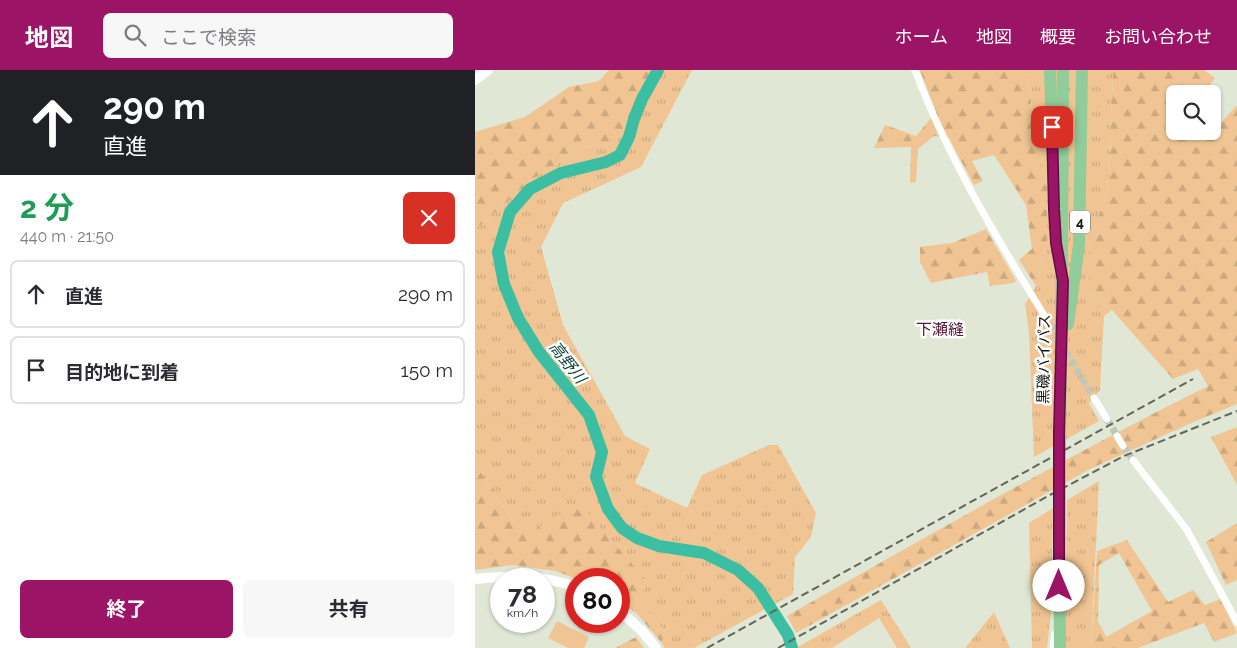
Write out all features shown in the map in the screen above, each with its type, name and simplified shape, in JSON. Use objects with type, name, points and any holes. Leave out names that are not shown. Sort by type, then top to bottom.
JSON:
[{"type":"highway","name":"4","points":[[1050,70],[1056,243],[1063,281]]},
{"type":"highway","name":"黒磯バイパス","points":[[1060,648],[1059,432],[1063,281],[1063,70]]},
{"type":"highway","name":"4","points":[[1060,372],[1073,296],[1079,245],[1082,70]]},
{"type":"main road","points":[[475,80],[488,70]]},
{"type":"main road","points":[[475,579],[510,575],[527,576],[545,578],[565,584]]},
{"type":"main road","points":[[630,620],[656,648]]},
{"type":"street","points":[[915,70],[928,104],[972,193],[1044,315]]},
{"type":"street","points":[[1094,398],[1107,419]]},
{"type":"street","points":[[1117,436],[1123,446]]},
{"type":"street","points":[[1133,460],[1187,530],[1237,622]]},
{"type":"street","points":[[1053,648],[1059,606]]},
{"type":"green space","points":[[609,70],[652,70],[616,143],[586,147],[534,178],[475,230],[475,132],[525,117],[569,87],[599,81]]},
{"type":"green space","points":[[652,70],[692,70],[641,167],[563,203],[541,247],[563,325],[625,436],[650,449],[635,483],[687,508],[702,475],[769,445],[778,445],[816,513],[811,537],[795,557],[793,594],[694,648],[665,648],[661,642],[667,634],[636,599],[630,589],[630,568],[618,568],[579,503],[531,533],[515,524],[475,464],[475,230],[534,178],[586,147],[616,143]]},
{"type":"green space","points":[[920,70],[1027,70],[1034,125],[1047,187],[1047,243],[1036,286],[1019,260],[1032,249],[1026,205],[994,155],[972,161],[983,181],[974,185],[949,138],[934,136],[918,149],[916,182],[910,183],[911,147],[874,148],[885,125],[916,136],[936,112]]},
{"type":"green space","points":[[1027,70],[1112,70],[1113,75],[1107,193],[1089,245],[1089,290],[1112,310],[1104,316],[1100,390],[1089,403],[1099,421],[1034,457],[1029,333],[1025,304],[1036,286],[1047,243],[1047,187],[1034,125]]},
{"type":"green space","points":[[1112,70],[1204,70],[1215,78],[1210,85],[1166,85],[1166,140],[1221,140],[1221,123],[1237,105],[1237,404],[1090,469],[796,633],[787,616],[943,527],[1154,413],[1208,386],[1198,369],[1173,379],[1112,310],[1089,290],[1089,244],[1107,193]]},
{"type":"green space","points":[[986,229],[1016,281],[990,286],[987,272],[931,283],[920,262],[920,247],[952,243]]},
{"type":"green space","points":[[1237,427],[1237,485],[1211,437]]},
{"type":"green space","points":[[475,464],[515,524],[531,532],[579,502],[649,584],[636,599],[667,634],[661,642],[638,615],[630,609],[630,568],[565,568],[565,575],[555,571],[555,568],[513,565],[475,570]]},
{"type":"green space","points":[[1099,481],[1091,648],[1065,648],[1067,500]]},
{"type":"green space","points":[[1053,508],[1051,613],[1047,648],[1032,648],[1029,523]]},
{"type":"green space","points":[[1237,523],[1237,580],[1226,585],[1206,542]]},
{"type":"green space","points":[[1127,540],[1168,602],[1193,590],[1205,605],[1220,599],[1237,633],[1214,642],[1204,623],[1138,648],[1091,648],[1097,551]],"holes":[[[1119,553],[1152,611],[1106,637],[1098,621],[1099,565]]]},
{"type":"green space","points":[[881,600],[911,648],[897,648],[879,618],[832,648],[796,648]]},
{"type":"green space","points":[[994,612],[1010,648],[966,648],[966,647]]},
{"type":"green space","points":[[557,621],[565,625],[565,633],[581,633],[589,637],[584,648],[568,648],[548,638],[551,633],[555,633]]},
{"type":"green space","points":[[636,637],[644,648],[615,648]]},
{"type":"waterway","name":"高野川","points":[[658,70],[642,99],[629,137],[620,155],[606,162],[561,173],[530,189],[510,212],[498,252],[504,284],[518,318],[539,352],[589,415],[602,452],[596,477],[608,509],[622,528],[637,538],[659,546],[704,553],[738,570],[758,588],[788,635],[792,648]]},
{"type":"tunnel","points":[[1044,315],[1094,398]]},
{"type":"tunnel","points":[[1107,419],[1117,436]]},
{"type":"tunnel","points":[[1123,446],[1133,460]]},
{"type":"railway","points":[[707,648],[1193,379]]},
{"type":"railway","points":[[778,648],[1048,496],[1124,456],[1237,411]]},
{"type":"district","name":"下瀬縫","points":[[940,329]]},
{"type":"route","points":[[1052,127],[1056,243],[1063,281],[1059,432],[1059,586]]}]
